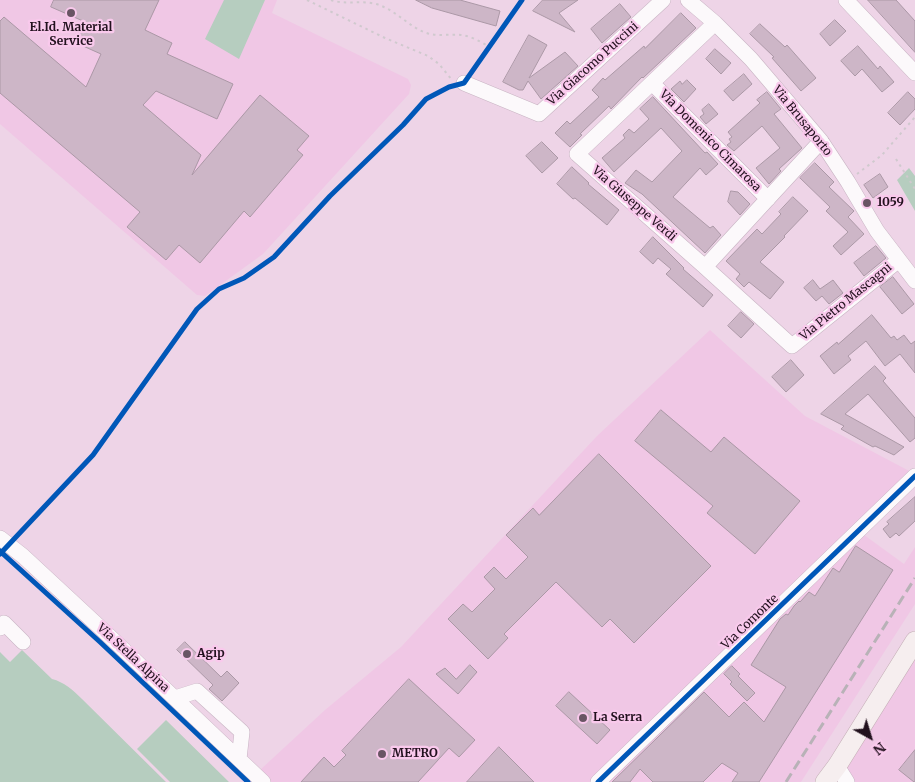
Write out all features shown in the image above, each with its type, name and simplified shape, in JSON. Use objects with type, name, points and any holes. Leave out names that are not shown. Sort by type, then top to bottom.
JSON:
[{"type":"main road","points":[[825,782],[836,774],[915,641]]},
{"type":"street","name":"Via Giacomo Puccini","points":[[459,85],[539,114],[663,0]]},
{"type":"street","name":"Via Brusaporto","points":[[688,0],[715,23],[751,59],[821,141],[877,231],[915,281]]},
{"type":"street","points":[[846,0],[915,73]]},
{"type":"street","name":"Via Giuseppe Verdi","points":[[706,267],[577,154],[715,23]]},
{"type":"street","name":"Via Domenico Cimarosa","points":[[652,83],[768,199]]},
{"type":"street","points":[[706,267],[821,141]]},
{"type":"street","name":"Via Pietro Mascagni","points":[[706,267],[792,346],[898,260]]},
{"type":"street","name":"Via Comonte","points":[[598,782],[915,476]]},
{"type":"street","name":"Via Stella Alpina","points":[[0,538],[23,556],[263,782]]},
{"type":"street","points":[[0,628],[4,623],[23,642]]},
{"type":"street","points":[[175,698],[197,691],[242,732],[239,759]]},
{"type":"street","points":[[836,774],[848,782]]},
{"type":"path","points":[[307,0],[342,18],[428,56],[459,85]]},
{"type":"path","points":[[331,0],[341,3],[359,2],[376,4],[392,11],[418,29],[431,34],[463,35],[490,47]]},
{"type":"path","points":[[484,54],[495,40]]},
{"type":"path","points":[[848,182],[882,156],[915,117]]},
{"type":"path","points":[[896,159],[915,189]]},
{"type":"shaded area","points":[[0,0],[85,0],[72,30],[87,0],[277,0],[272,13],[408,79],[411,85],[409,94],[263,254],[205,296],[197,295],[0,124]]},
{"type":"shaded area","points":[[710,330],[805,416],[915,474],[860,532],[904,564],[915,547],[915,604],[801,782],[247,782],[325,710],[401,647],[597,436]]},
{"type":"shaded area","points":[[915,654],[915,782],[828,782]]},
{"type":"green space","points":[[224,0],[265,0],[239,59],[205,39]]},
{"type":"green space","points":[[909,168],[915,176],[915,211],[897,180]]},
{"type":"green space","points":[[22,650],[52,679],[64,684],[75,692],[166,782],[0,782],[0,652],[10,662]]},
{"type":"green space","points":[[166,720],[229,782],[170,782],[137,749]]},
{"type":"building","points":[[54,0],[159,0],[145,30],[172,43],[167,54],[233,84],[217,119],[156,91],[143,105],[201,155],[192,175],[260,95],[309,136],[297,150],[303,155],[250,217],[244,211],[200,263],[179,245],[166,260],[127,227],[140,212],[0,93],[0,21],[4,17],[86,87],[101,54],[74,42],[83,21],[51,7]]},
{"type":"building","points":[[416,0],[460,0],[500,11],[496,26],[432,8]]},
{"type":"building","points":[[543,0],[578,0],[559,13],[575,32],[533,11]]},
{"type":"building","points":[[868,0],[896,0],[915,21],[915,52]]},
{"type":"building","points":[[620,4],[631,17],[602,43],[591,29]]},
{"type":"building","points":[[681,13],[696,28],[642,77],[611,109],[609,106],[580,134],[582,135],[570,147],[555,133],[567,121],[570,124],[599,97],[592,90],[603,78],[605,80],[644,46],[645,48]]},
{"type":"building","points":[[835,20],[846,31],[830,46],[820,34]]},
{"type":"building","points":[[760,24],[785,47],[787,45],[816,78],[801,91],[772,58],[774,57],[750,34]]},
{"type":"building","points":[[529,35],[547,45],[529,78],[565,52],[578,66],[541,99],[528,81],[523,90],[503,82]]},
{"type":"building","points":[[858,46],[878,69],[880,66],[894,82],[882,92],[862,69],[855,76],[841,61]]},
{"type":"building","points":[[715,49],[731,63],[721,74],[706,59]]},
{"type":"building","points":[[744,74],[752,84],[733,101],[724,91]]},
{"type":"building","points":[[687,80],[696,89],[684,102],[671,89],[680,81],[682,84]]},
{"type":"building","points":[[767,92],[781,109],[774,114],[802,148],[779,169],[781,171],[769,184],[756,168],[780,148],[762,126],[734,151],[727,145],[731,142],[729,139],[732,137],[728,132],[760,103],[757,100]]},
{"type":"building","points":[[908,92],[915,99],[915,109],[900,125],[888,113]]},
{"type":"building","points":[[653,97],[705,153],[707,152],[718,164],[706,175],[700,168],[673,197],[710,228],[713,226],[721,235],[705,253],[642,194],[625,183],[636,170],[652,182],[682,151],[661,128],[614,172],[602,158],[625,138],[623,135],[629,129],[634,133],[649,119],[640,109]]},
{"type":"building","points":[[709,104],[718,114],[706,124],[700,117],[704,114],[702,110]]},
{"type":"building","points":[[542,142],[558,158],[542,173],[526,156]]},
{"type":"building","points":[[815,163],[834,182],[829,187],[854,211],[848,217],[864,234],[841,255],[833,246],[848,232],[826,211],[830,207],[800,178]]},
{"type":"building","points":[[572,167],[588,184],[619,210],[607,225],[557,184]]},
{"type":"building","points":[[880,174],[888,187],[873,198],[864,185]]},
{"type":"building","points":[[731,191],[738,192],[750,204],[740,215],[728,202]]},
{"type":"building","points":[[793,197],[808,211],[760,262],[784,282],[770,299],[749,282],[744,287],[736,279],[740,274],[726,261],[757,229],[762,234],[781,214],[779,212]]},
{"type":"building","points":[[653,237],[683,269],[713,295],[703,307],[666,274],[671,269],[658,258],[653,264],[640,252]]},
{"type":"building","points":[[876,246],[886,258],[864,276],[854,263]]},
{"type":"building","points":[[893,277],[914,304],[902,314],[880,287]]},
{"type":"building","points":[[813,280],[820,289],[833,280],[843,293],[829,304],[822,296],[816,301],[804,288]]},
{"type":"building","points":[[741,312],[754,324],[741,338],[728,326]]},
{"type":"building","points":[[872,315],[891,338],[894,336],[897,340],[904,335],[911,344],[915,341],[915,373],[900,354],[885,366],[866,341],[848,356],[851,360],[834,374],[820,356],[837,342],[838,344]]},
{"type":"building","points":[[791,360],[804,375],[786,392],[772,377]]},
{"type":"building","points":[[875,366],[886,378],[883,381],[915,418],[915,438],[910,442],[868,394],[845,414],[904,447],[894,455],[875,446],[873,447],[841,429],[844,426],[821,414]]},
{"type":"building","points":[[661,410],[711,452],[724,437],[800,501],[755,554],[707,513],[713,506],[635,441]]},
{"type":"building","points":[[599,454],[711,566],[634,643],[610,619],[602,627],[556,582],[504,634],[508,638],[488,659],[448,619],[463,604],[472,612],[495,589],[484,577],[494,567],[506,579],[528,557],[506,535],[533,508],[539,515]]},
{"type":"building","points":[[915,497],[915,521],[899,536],[896,533],[890,538],[883,529],[889,524],[887,522]]},
{"type":"building","points":[[856,546],[893,570],[759,782],[732,782],[738,773],[722,763],[703,782],[653,782],[640,769],[630,782],[612,782],[704,692],[729,717],[744,702],[764,722],[786,687],[751,665],[780,619],[786,614],[788,615],[794,606],[809,592],[815,596],[833,568],[839,572]]},
{"type":"building","points":[[185,642],[221,677],[227,671],[239,683],[222,701],[209,689],[213,685],[177,650]]},
{"type":"building","points":[[470,665],[477,672],[458,694],[436,674],[445,668],[456,679]]},
{"type":"building","points":[[732,666],[740,674],[738,676],[755,693],[747,701],[730,684],[732,682],[724,674]]},
{"type":"building","points":[[409,679],[475,740],[459,757],[449,748],[418,782],[301,782],[324,757],[334,767],[346,755],[342,751]]},
{"type":"building","name":"La Serra","points":[[569,692],[610,730],[597,744],[556,706]]},
{"type":"building","points":[[499,747],[534,782],[467,782]]},
{"type":"building","points":[[915,750],[915,782],[914,782],[899,770]]},
{"type":"railway","points":[[786,782],[915,578]]},
{"type":"cycle path","points":[[0,554],[93,455],[197,309],[219,289],[244,278],[274,257],[330,196],[403,125],[426,99],[449,87],[464,83],[522,0]]},
{"type":"cycle path","points":[[598,782],[915,476]]},
{"type":"cycle path","points":[[0,551],[100,642],[248,782]]},
{"type":"place","name":"El.Id. Material Service","points":[[71,13]]},
{"type":"place","name":"1059","points":[[867,203]]},
{"type":"place","name":"Agip","points":[[187,654]]},
{"type":"place","name":"La Serra","points":[[583,718]]},
{"type":"place","name":"METRO","points":[[382,754]]}]
